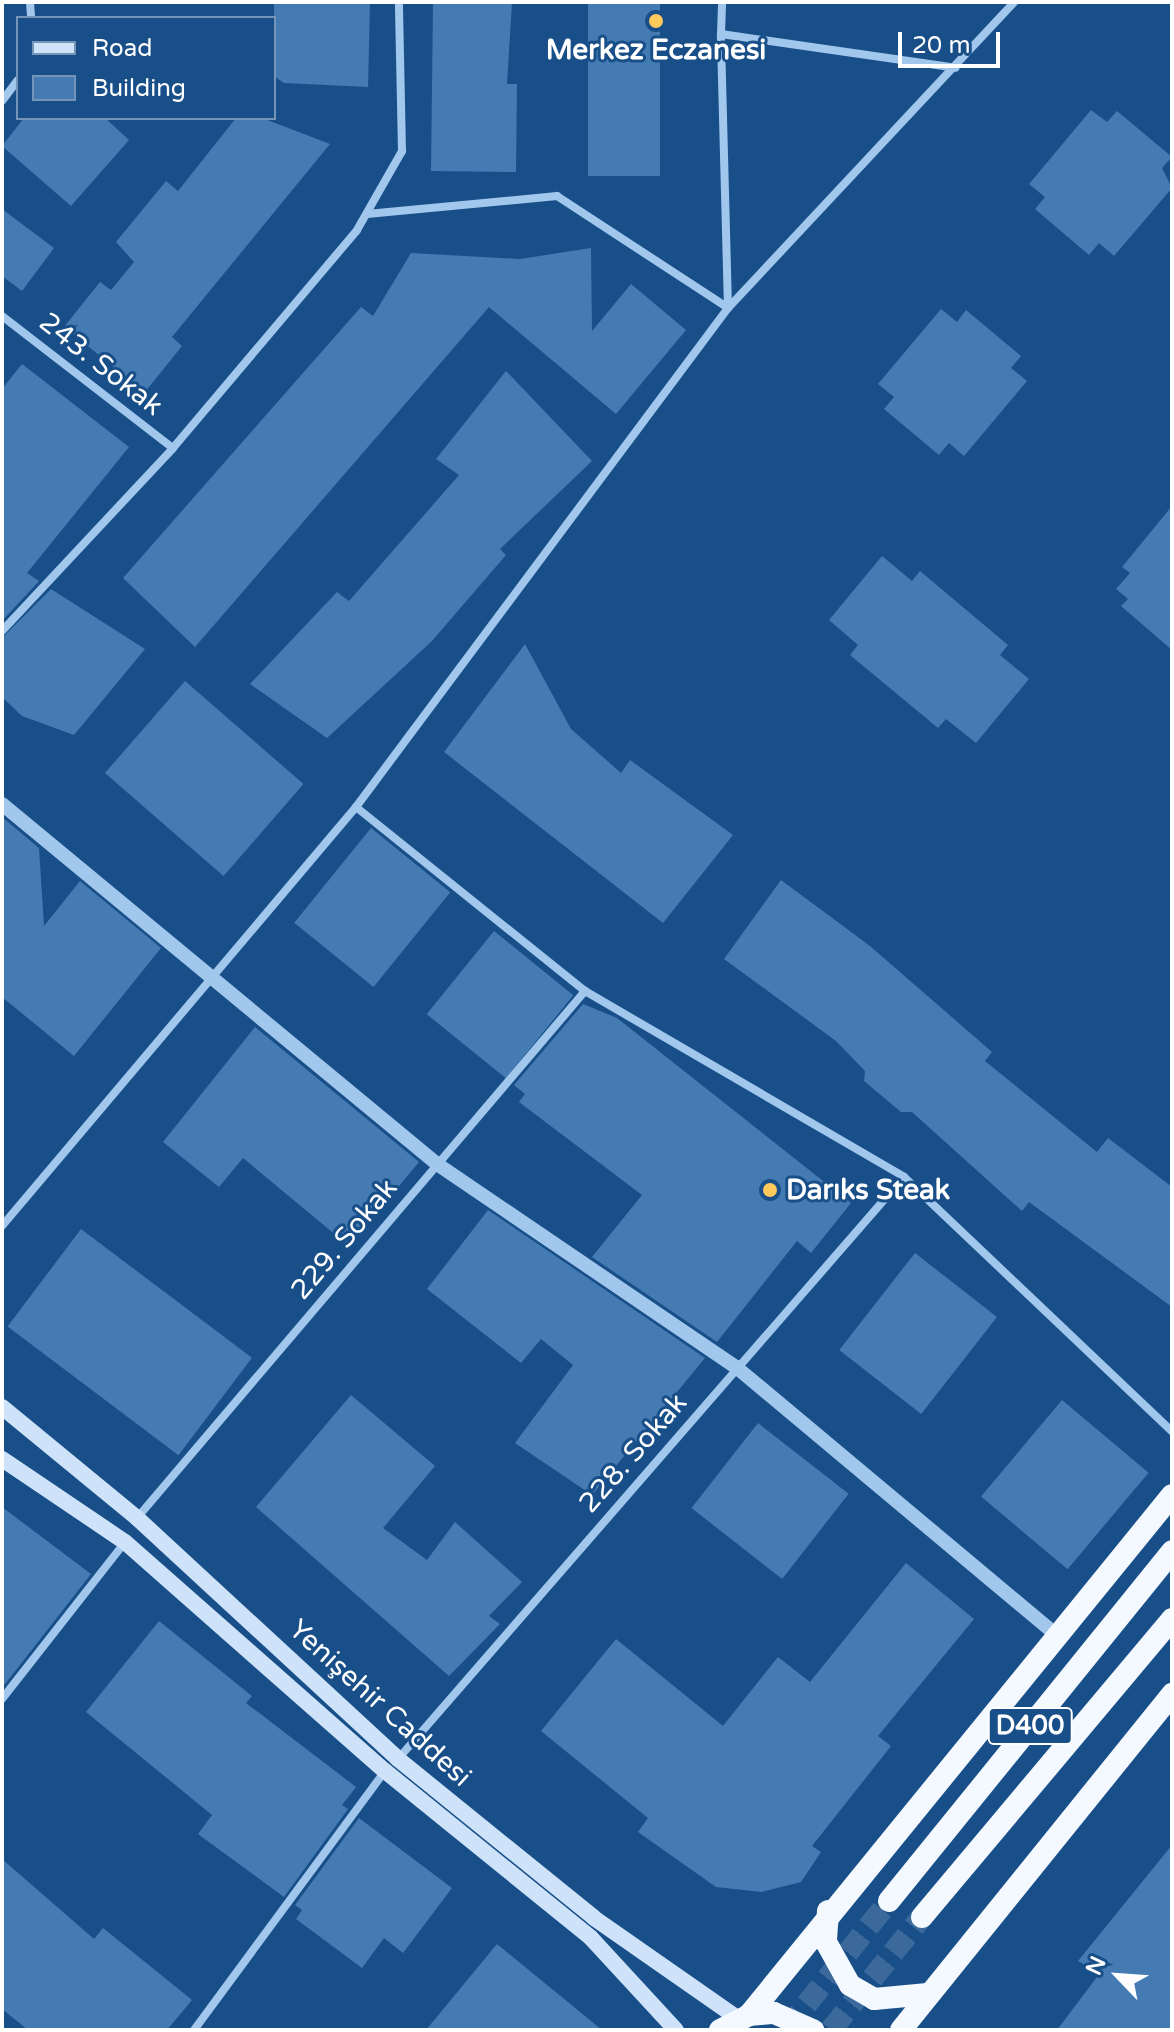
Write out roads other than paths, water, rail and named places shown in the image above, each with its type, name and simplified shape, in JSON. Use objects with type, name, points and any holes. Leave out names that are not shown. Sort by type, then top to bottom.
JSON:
[{"type":"highway","points":[[736,2021],[1172,1495]]},
{"type":"highway","name":"D400","points":[[889,1901],[1172,1551]]},
{"type":"highway","name":"D400","points":[[922,1917],[1172,1619]]},
{"type":"highway","points":[[901,2030],[1172,1694]]},
{"type":"highway","points":[[828,1911],[826,1942],[850,1985],[874,1999],[928,1994]]},
{"type":"highway","points":[[736,2021],[774,2013],[813,2030]]},
{"type":"main road","name":"Yenişehir Caddesi","points":[[2,1407],[137,1518],[398,1759],[594,1918],[736,2021]]},
{"type":"main road","name":"Yenişehir Caddesi","points":[[2,1459],[125,1542],[385,1771],[591,1938],[676,2030]]},
{"type":"street","points":[[2,631],[173,448],[367,214],[402,151],[399,2]]},
{"type":"street","points":[[722,2],[728,308]]},
{"type":"street","points":[[2,1226],[356,807],[728,308],[956,68],[1014,2]]},
{"type":"street","points":[[721,34],[956,68]]},
{"type":"street","points":[[2,101],[16,83]]},
{"type":"street","points":[[367,214],[557,196],[728,308]]},
{"type":"street","name":"243. Sokak","points":[[2,316],[173,448]]},
{"type":"street","points":[[2,804],[437,1164],[736,1367],[1055,1634]]},
{"type":"street","points":[[356,807],[585,991],[904,1177],[1172,1431]]},
{"type":"street","name":"229. Sokak","points":[[137,1518],[585,991]]},
{"type":"street","name":"228. Sokak","points":[[398,1759],[904,1177]]},
{"type":"street","points":[[2,1699],[125,1542]]},
{"type":"street","points":[[194,2030],[385,1771]]},
{"type":"tunnel","points":[[786,2030],[889,1901]]},
{"type":"tunnel","points":[[831,2030],[922,1917]]},
{"type":"place","name":"Merkez Eczanesi","points":[[656,21]]},
{"type":"place","name":"Darıks Steak","points":[[770,1190]]}]
